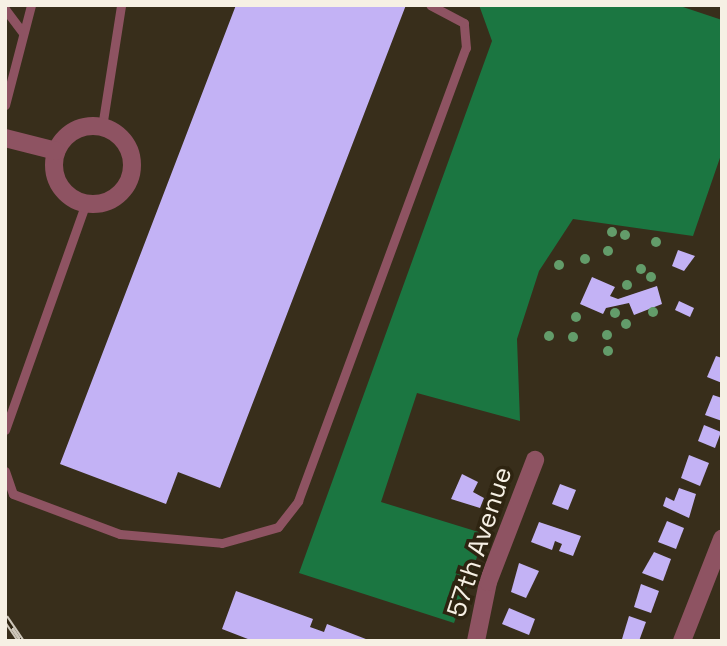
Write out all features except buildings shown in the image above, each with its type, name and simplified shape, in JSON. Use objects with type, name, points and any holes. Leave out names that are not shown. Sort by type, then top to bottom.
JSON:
[{"type":"street","points":[[102,127],[127,146],[131,171],[113,198],[86,203],[60,186],[56,151],[78,129],[102,127]]},
{"type":"street","points":[[5,138],[56,151]]},
{"type":"street","name":"57th Avenue","points":[[476,641],[488,582],[535,460]]},
{"type":"street","points":[[682,641],[722,539]]},
{"type":"lane","points":[[5,105],[8,80],[31,5]]},
{"type":"lane","points":[[102,127],[121,5]]},
{"type":"lane","points":[[5,471],[13,494],[120,534],[222,543],[278,527],[298,502],[466,48],[464,23],[430,5]]},
{"type":"lane","points":[[5,9],[23,33]]},
{"type":"lane","points":[[5,430],[86,203]]},
{"type":"green space","points":[[479,5],[677,5],[722,20],[722,152],[693,236],[573,219],[539,271],[517,339],[520,421],[417,393],[381,502],[485,534],[454,623],[299,573],[492,41]]},
{"type":"railway","points":[[5,617],[21,641]]}]
